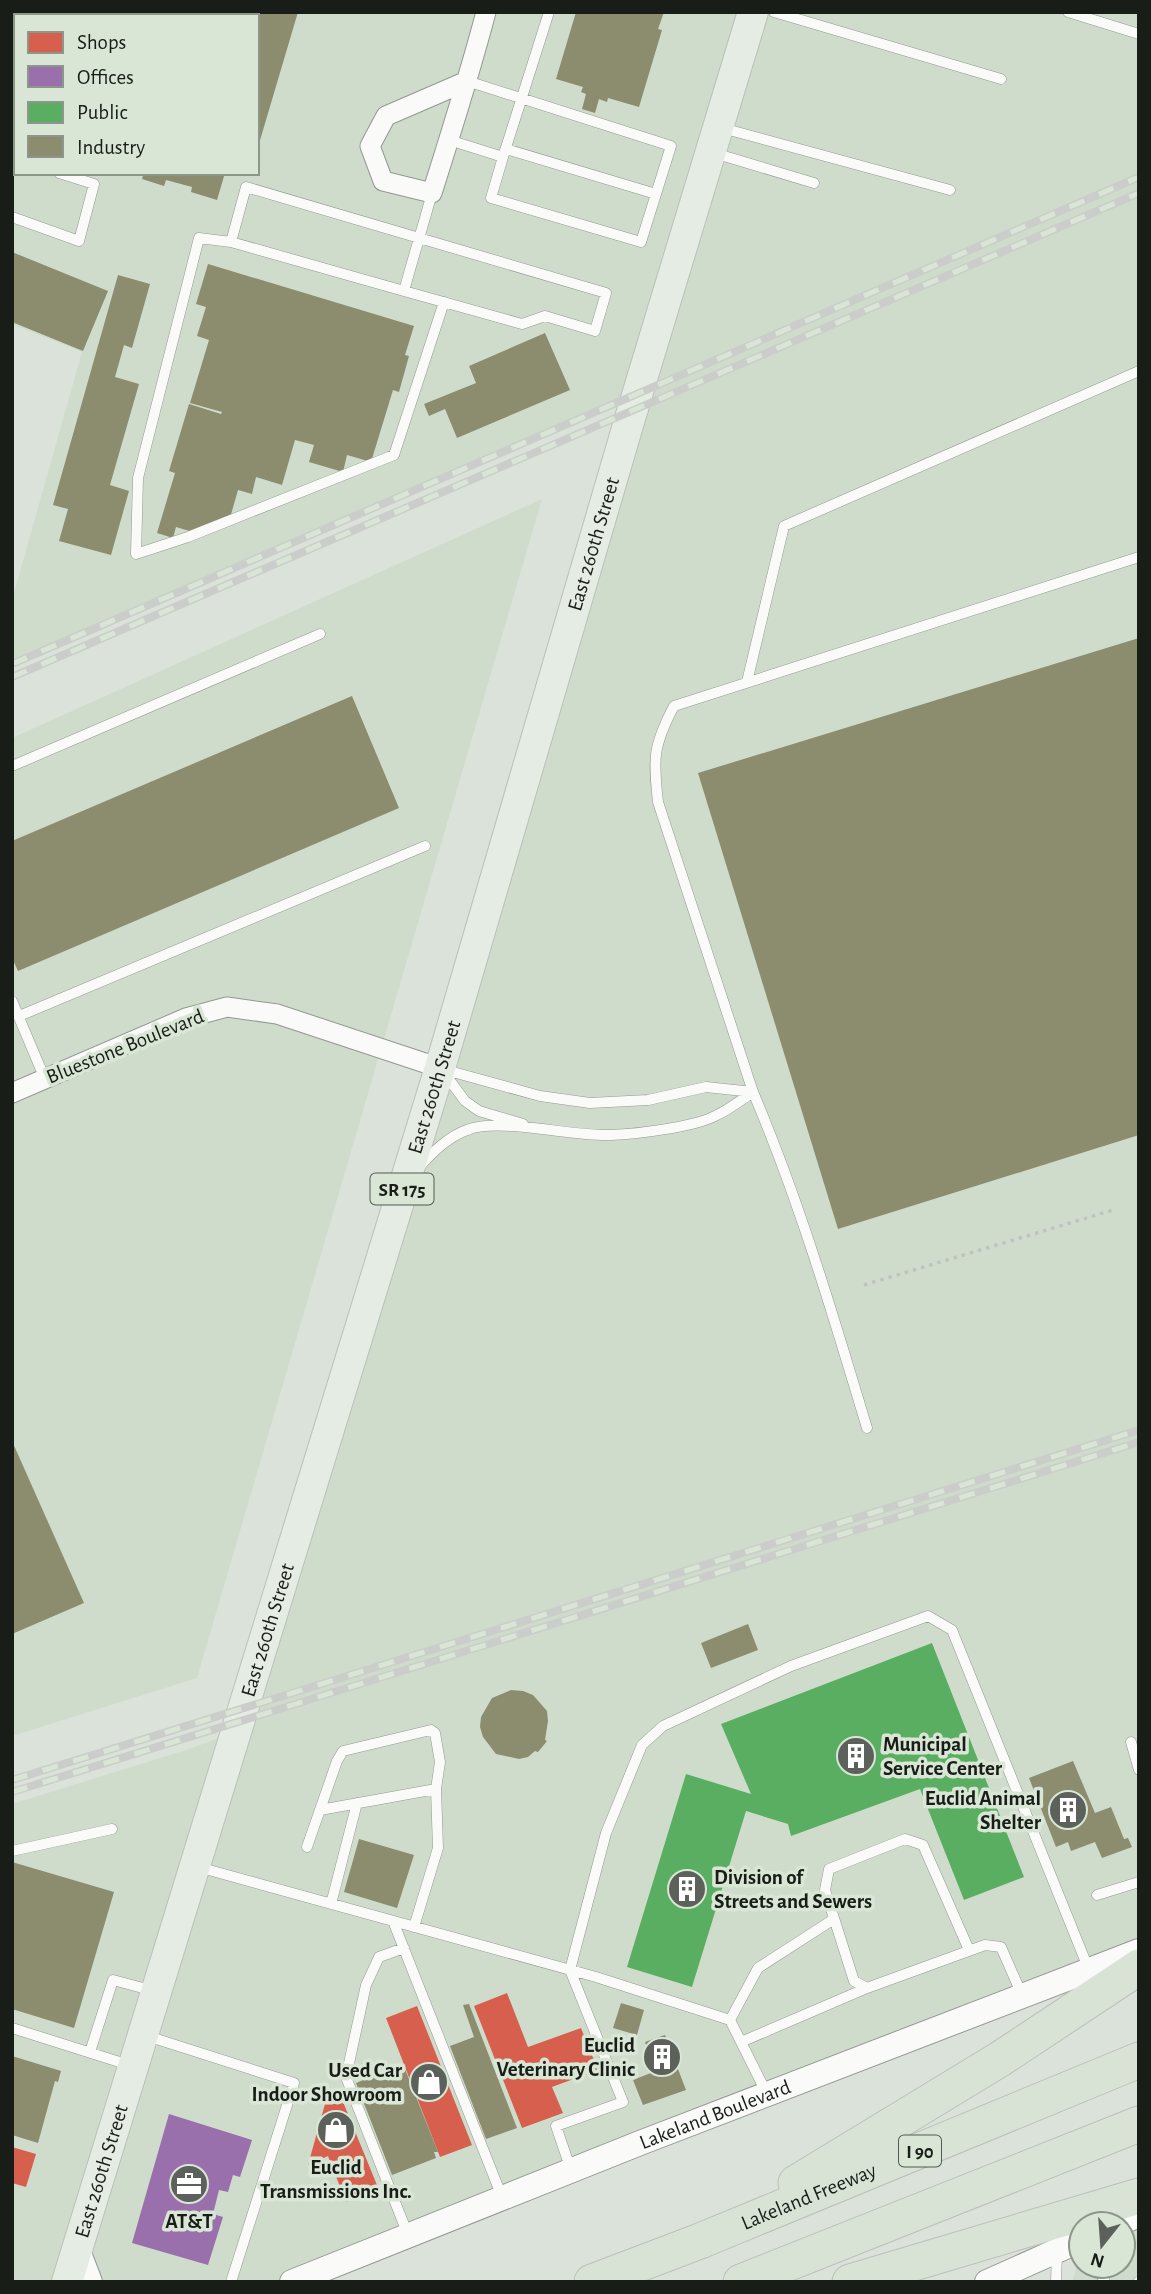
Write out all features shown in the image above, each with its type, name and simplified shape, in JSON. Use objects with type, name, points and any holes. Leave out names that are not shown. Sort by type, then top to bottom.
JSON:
[{"type":"highway","points":[[700,2241],[989,2066],[1139,1967]]},
{"type":"highway","name":"Lakeland Freeway","points":[[592,2282],[700,2241],[1139,2060]]},
{"type":"highway","points":[[741,2282],[1139,2124]]},
{"type":"highway","points":[[850,2282],[1139,2196]]},
{"type":"main road","name":"East 260th Street","points":[[67,2282],[440,1068],[753,12]]},
{"type":"street","points":[[467,81],[386,116],[370,146],[383,181],[432,193],[467,81],[486,12]]},
{"type":"street","name":"Bluestone Boulevard","points":[[12,1093],[186,1018],[227,1007],[277,1014],[440,1068]]},
{"type":"street","name":"Lakeland Boulevard","points":[[292,2282],[571,2170],[1139,1951]]},
{"type":"street","points":[[986,2282],[1067,2246]]},
{"type":"street","points":[[77,2248],[90,2282]]},
{"type":"lane","points":[[467,81],[522,98],[671,145],[641,242],[491,198],[504,153],[522,98],[549,12]]},
{"type":"lane","points":[[774,12],[1001,79]]},
{"type":"lane","points":[[1068,12],[1139,34]]},
{"type":"lane","points":[[449,140],[656,194]]},
{"type":"lane","points":[[714,140],[814,183]]},
{"type":"lane","points":[[714,140],[950,190]]},
{"type":"lane","points":[[12,217],[79,241],[94,184],[65,175]]},
{"type":"lane","points":[[231,242],[246,187],[606,293],[595,331],[545,316],[522,324],[444,302],[404,291],[231,242],[199,238],[138,478],[136,554],[188,537],[394,455],[444,302]]},
{"type":"lane","points":[[404,291],[432,193]]},
{"type":"lane","points":[[747,682],[784,526],[1139,371]]},
{"type":"lane","points":[[867,1427],[801,1221],[771,1134],[753,1092],[658,802],[654,762],[661,731],[674,706],[1139,557]]},
{"type":"lane","points":[[12,766],[320,634]]},
{"type":"lane","points":[[19,1016],[425,846]]},
{"type":"lane","points":[[12,1001],[45,1079]]},
{"type":"lane","points":[[440,1068],[540,1096],[590,1103],[648,1100],[706,1087],[753,1092]]},
{"type":"lane","points":[[440,1068],[465,1101],[479,1111],[544,1130]]},
{"type":"lane","points":[[403,1185],[428,1157],[451,1137],[469,1129],[486,1125],[611,1135],[660,1130],[715,1117],[753,1092]]},
{"type":"lane","points":[[571,2170],[556,2126],[623,2102],[570,1970],[606,1833],[642,1745],[663,1726],[791,1666],[928,1616],[952,1630],[1089,1970]]},
{"type":"lane","points":[[307,1847],[337,1761],[343,1751],[431,1730],[435,1733],[440,1762],[436,1789],[438,1848],[414,1927]]},
{"type":"lane","points":[[1131,1742],[1139,1770]]},
{"type":"lane","points":[[320,1810],[436,1789]]},
{"type":"lane","points":[[331,1904],[357,1803]]},
{"type":"lane","points":[[12,1851],[112,1829]]},
{"type":"lane","points":[[867,1987],[854,1981],[834,1919],[825,1890],[829,1869],[905,1839],[923,1845],[969,1950]]},
{"type":"lane","points":[[194,1866],[570,1970],[730,2020],[767,2094]]},
{"type":"lane","points":[[1097,1895],[1139,1882]]},
{"type":"lane","points":[[730,2020],[758,1968],[834,1919]]},
{"type":"lane","points":[[393,1921],[502,2198]]},
{"type":"lane","points":[[741,2042],[867,1987],[985,1945],[1001,1947],[1023,1995]]},
{"type":"lane","points":[[404,1948],[379,1957],[370,1976],[346,2077],[408,2235]]},
{"type":"lane","points":[[90,2052],[113,1980],[156,1992]]},
{"type":"lane","points":[[12,2028],[133,2066]]},
{"type":"lane","points":[[143,2035],[294,2083],[231,2282]]},
{"type":"lane","points":[[1056,2282],[1057,2251]]},
{"type":"path","points":[[864,1285],[1113,1210]]},
{"type":"shaded area","points":[[12,12],[1139,12],[1139,1951],[292,2282],[12,2282],[12,1804],[236,1732],[639,394],[12,664],[12,600],[82,352],[12,324]]},
{"type":"shaded area","points":[[542,499],[197,1678],[12,1736],[12,738]]},
{"type":"shaded area","points":[[1139,2215],[1139,2282],[1072,2282],[1137,2280]]},
{"type":"building: Shops","points":[[507,1993],[528,2047],[581,2028],[598,2070],[552,2087],[563,2113],[522,2128],[474,2006]]},
{"type":"building: Shops","name":"Used Car Indoor Showroom","points":[[417,2006],[472,2145],[440,2157],[386,2018]]},
{"type":"building: Shops","name":"Euclid Transmissions Inc.","points":[[341,2097],[379,2190],[346,2202],[328,2156],[308,2165],[325,2104]]},
{"type":"building: Shops","points":[[12,2147],[36,2154],[26,2187],[12,2183]]},
{"type":"building: Offices","name":"AT&T","points":[[169,2114],[252,2140],[240,2177],[233,2175],[228,2192],[219,2190],[213,2214],[223,2217],[208,2265],[132,2243]]},
{"type":"building: Public","name":"Municipal Service Center","points":[[932,1643],[1024,1877],[964,1900],[920,1789],[791,1836],[788,1824],[746,1811],[692,1987],[627,1967],[686,1774],[751,1794],[721,1724]]},
{"type":"building: Industry","points":[[12,12],[170,12],[14,14],[12,129]]},
{"type":"building: Industry","points":[[298,12],[259,144],[259,14],[222,14]]},
{"type":"building: Industry","points":[[576,12],[664,12],[658,29],[662,30],[639,107],[608,98],[607,102],[599,99],[595,113],[582,109],[586,94],[581,92],[583,87],[556,79]]},
{"type":"building: Industry","points":[[143,175],[224,175],[217,200],[191,192],[192,187],[166,180],[164,186],[142,179]]},
{"type":"building: Industry","points":[[12,252],[108,291],[83,351],[12,322]]},
{"type":"building: Industry","points":[[208,264],[414,326],[405,355],[409,356],[399,392],[393,390],[371,462],[347,455],[343,472],[309,462],[314,445],[295,440],[282,485],[256,477],[252,494],[238,490],[230,518],[193,532],[176,527],[173,538],[157,533],[175,473],[169,471],[189,404],[221,414],[222,412],[190,403],[209,340],[197,336],[206,307],[196,304]]},
{"type":"building: Industry","points":[[118,275],[150,284],[132,348],[124,345],[115,377],[139,384],[110,485],[129,491],[111,555],[59,541],[68,509],[53,505]]},
{"type":"building: Industry","points":[[545,333],[570,390],[457,438],[445,409],[429,416],[424,404],[476,383],[469,366]]},
{"type":"building: Industry","points":[[1139,638],[1139,1135],[838,1229],[698,773]]},
{"type":"building: Industry","points":[[352,696],[399,808],[18,971],[12,958],[12,841]]},
{"type":"building: Industry","points":[[12,1441],[84,1603],[12,1634]]},
{"type":"building: Industry","points":[[748,1624],[758,1650],[711,1668],[701,1643]]},
{"type":"building: Industry","points":[[511,1690],[533,1695],[547,1711],[547,1741],[538,1752],[519,1759],[496,1754],[483,1737],[480,1727],[481,1717],[492,1698]]},
{"type":"building: Industry","name":"Euclid Animal Shelter","points":[[1073,1761],[1095,1813],[1111,1807],[1124,1839],[1128,1838],[1132,1847],[1102,1858],[1095,1842],[1071,1851],[1068,1842],[1056,1847],[1029,1778]]},
{"type":"building: Industry","points":[[359,1839],[414,1855],[397,1908],[344,1892]]},
{"type":"building: Industry","points":[[12,1862],[114,1892],[74,2028],[12,2009]]},
{"type":"building: Industry","points":[[621,2003],[644,2010],[637,2035],[613,2028]]},
{"type":"building: Industry","points":[[469,2004],[517,2128],[486,2139],[450,2046],[474,2037],[463,2005]]},
{"type":"building: Industry","name":"Euclid Veterinary Clinic","points":[[665,2035],[686,2090],[643,2105],[633,2080],[656,2071],[645,2042]]},
{"type":"building: Industry","points":[[12,2056],[61,2071],[58,2082],[55,2081],[38,2143],[12,2135]]},
{"type":"building: Industry","points":[[403,2064],[438,2152],[434,2152],[436,2158],[392,2175],[356,2083]]},
{"type":"railway","points":[[12,664],[1139,177]]},
{"type":"railway","points":[[12,677],[1139,193]]},
{"type":"railway","points":[[12,1780],[1139,1430]]},
{"type":"railway","points":[[12,1792],[1139,1442]]},
{"type":"place","name":"Municipal Service Center","points":[[856,1756]]},
{"type":"place","name":"Euclid Animal Shelter","points":[[1068,1810]]},
{"type":"place","name":"Division of Streets and Sewers","points":[[687,1889]]},
{"type":"place","name":"Euclid Veterinary Clinic","points":[[662,2057]]},
{"type":"place","name":"Used Car Indoor Showroom","points":[[429,2082]]},
{"type":"place","name":"Euclid Transmissions Inc.","points":[[336,2130]]},
{"type":"place","name":"AT&T","points":[[189,2184]]}]
